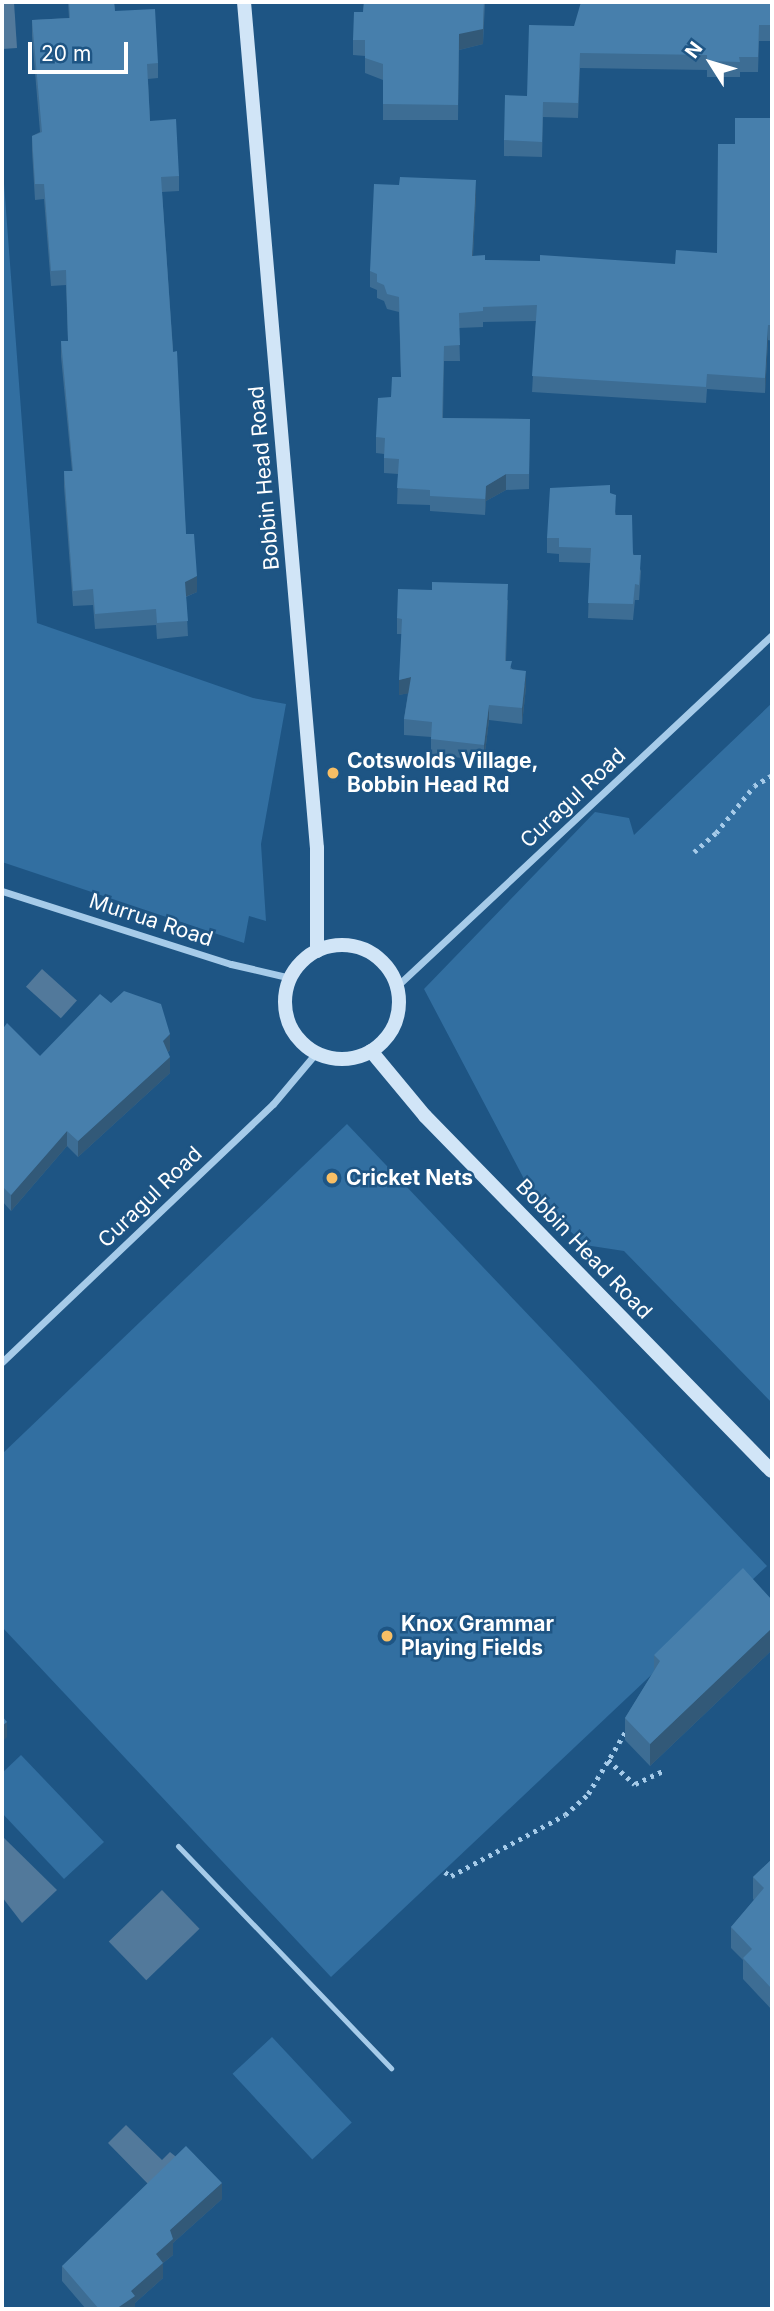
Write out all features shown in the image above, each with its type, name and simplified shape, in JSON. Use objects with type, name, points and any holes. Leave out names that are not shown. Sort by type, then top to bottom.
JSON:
[{"type":"main road","name":"Bobbin Head Road","points":[[244,2],[317,848],[317,951]]},
{"type":"main road","points":[[336,945],[365,950],[388,968],[397,986],[396,1023],[371,1051],[354,1058],[317,1053],[304,1045],[289,1022],[285,995],[290,978],[317,951],[336,945]]},
{"type":"main road","name":"Bobbin Head Road","points":[[371,1051],[425,1116],[772,1471]]},
{"type":"street","name":"Curagul Road","points":[[397,986],[772,635]]},
{"type":"street","name":"Murrua Road","points":[[2,891],[231,964],[290,978]]},
{"type":"street","name":"Curagul Road","points":[[2,1362],[273,1104],[317,1053]]},
{"type":"lane","points":[[178,1846],[391,2067]]},
{"type":"path","points":[[694,852],[716,833],[754,786],[772,775]]},
{"type":"path","points":[[445,1872],[451,1876],[565,1815],[588,1794],[628,1727]]},
{"type":"path","points":[[608,1760],[635,1784],[663,1772]]},
{"type":"shaded area","points":[[2,2],[14,2],[17,48],[2,49]]},
{"type":"shaded area","points":[[2,157],[37,623],[253,698],[286,704],[261,844],[266,921],[249,916],[244,943],[2,862]]},
{"type":"shaded area","points":[[772,703],[772,1403],[624,1251],[585,1245],[533,1196],[424,989],[595,812],[629,818],[634,835]]},
{"type":"shaded area","points":[[42,969],[77,1000],[61,1018],[26,987]]},
{"type":"shaded area","name":"Knox Grammar Playing Fields","points":[[347,1124],[767,1566],[331,1977],[2,1627],[2,1454]]},
{"type":"shaded area","points":[[21,1755],[104,1842],[64,1879],[2,1813],[2,1773]]},
{"type":"shaded area","points":[[2,1836],[57,1890],[22,1923],[2,1897]]},
{"type":"shaded area","points":[[162,1890],[200,1929],[146,1980],[109,1941]]},
{"type":"shaded area","points":[[272,2037],[352,2123],[312,2159],[233,2074]]},
{"type":"shaded area","points":[[126,2125],[162,2160],[170,2152],[180,2160],[149,2185],[108,2143]]},
{"type":"building","points":[[69,2],[114,2],[115,11],[155,9],[158,63],[147,64],[150,121],[176,119],[179,176],[161,177],[173,352],[177,351],[186,534],[194,534],[197,576],[185,582],[188,621],[157,623],[156,609],[95,614],[93,589],[73,591],[64,471],[73,471],[61,341],[68,341],[66,270],[51,271],[44,184],[35,184],[32,136],[42,132],[32,20],[70,18]]},
{"type":"building","points":[[364,2],[484,2],[483,29],[459,34],[458,105],[383,104],[383,64],[365,58],[365,40],[353,40],[354,12],[363,12]]},
{"type":"building","points":[[581,2],[772,2],[772,25],[759,25],[758,57],[739,57],[740,62],[707,61],[707,55],[580,53],[578,103],[543,102],[542,142],[504,140],[505,95],[527,96],[529,25],[574,26]]},
{"type":"building","points":[[735,118],[772,118],[772,325],[768,325],[765,378],[707,374],[706,387],[532,376],[537,305],[483,307],[483,311],[459,313],[460,345],[444,346],[442,418],[530,419],[529,474],[506,474],[486,486],[485,499],[430,496],[430,490],[397,488],[399,459],[384,458],[385,438],[376,437],[378,398],[391,397],[392,377],[401,377],[399,297],[387,294],[384,285],[377,282],[377,274],[370,271],[374,184],[399,185],[400,177],[476,180],[472,256],[485,255],[485,260],[540,261],[540,255],[675,264],[676,250],[717,253],[718,144],[735,144]]},
{"type":"building","points":[[610,485],[610,493],[616,495],[615,515],[632,515],[633,555],[641,555],[639,585],[635,584],[633,604],[588,603],[591,548],[559,547],[559,538],[547,538],[550,488]]},
{"type":"building","points":[[432,582],[508,584],[505,661],[512,661],[510,669],[526,671],[522,708],[489,705],[484,745],[431,739],[432,722],[404,719],[411,677],[399,680],[402,619],[397,618],[398,589],[432,590]]},
{"type":"building","points":[[124,991],[161,1004],[170,1034],[163,1041],[170,1057],[78,1141],[67,1131],[11,1195],[2,1186],[2,1030],[7,1023],[40,1056],[100,994],[111,1003]]},
{"type":"building","points":[[743,1568],[772,1600],[772,1628],[650,1744],[625,1718],[660,1661],[654,1655]]},
{"type":"building","points":[[772,1859],[772,1989],[743,1958],[752,1949],[731,1927],[764,1888],[753,1877]]},
{"type":"building","points":[[186,2146],[222,2183],[170,2230],[173,2239],[156,2254],[163,2263],[131,2291],[135,2296],[116,2309],[99,2309],[62,2266]]},
{"type":"place","name":"Cotswolds Village, Bobbin Head Rd","points":[[333,773]]},
{"type":"place","name":"Cricket Nets","points":[[332,1178]]},
{"type":"place","name":"Knox Grammar Playing Fields","points":[[387,1636]]}]
